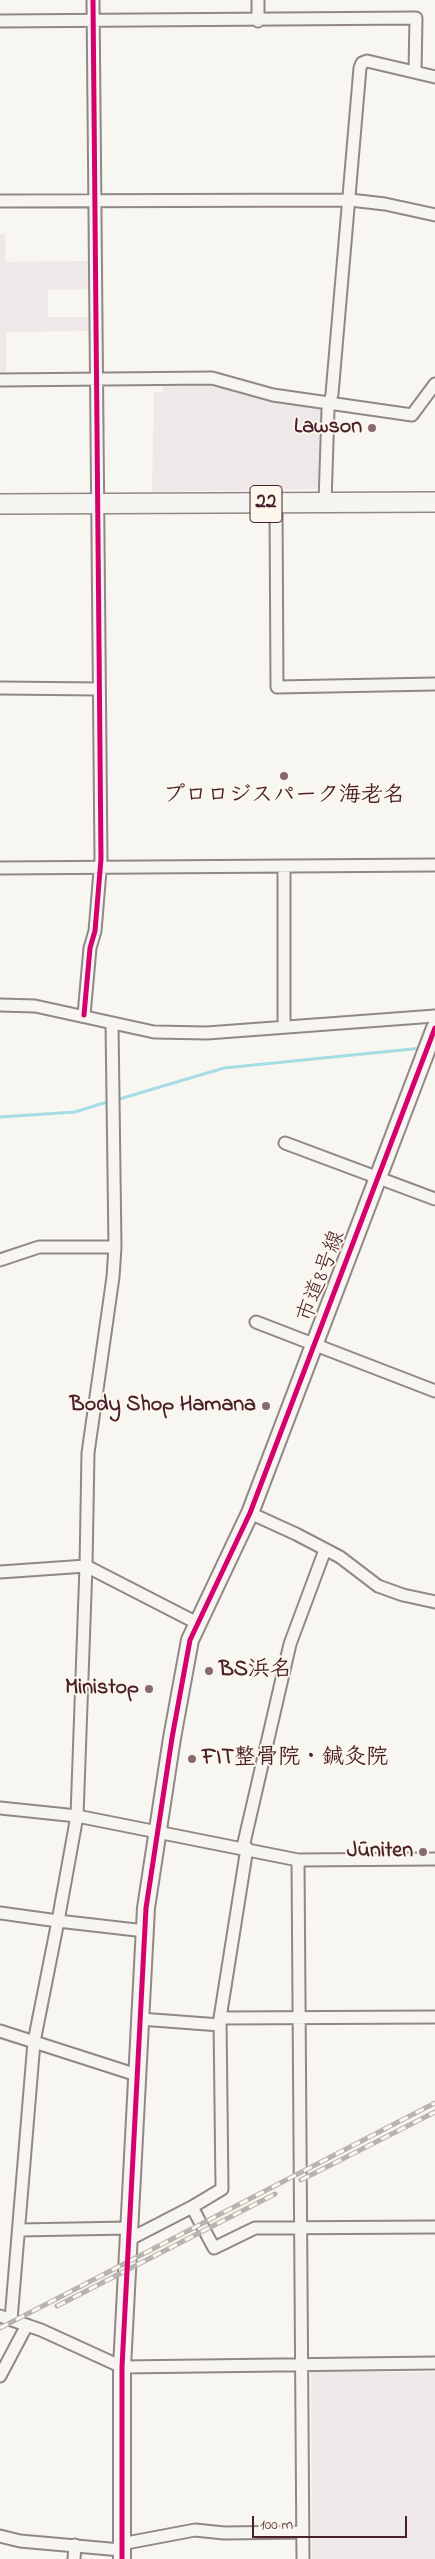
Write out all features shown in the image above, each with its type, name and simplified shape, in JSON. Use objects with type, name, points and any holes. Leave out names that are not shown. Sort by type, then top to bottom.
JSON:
[{"type":"main road","name":"22","points":[[0,504],[435,502]]},
{"type":"street","points":[[84,1016],[90,948],[95,930],[101,868],[93,0]]},
{"type":"street","points":[[258,0],[258,21]]},
{"type":"street","points":[[0,21],[258,21],[416,18],[416,72]]},
{"type":"street","points":[[326,503],[329,403],[332,394],[350,200],[360,68],[362,62],[367,60],[435,77]]},
{"type":"street","points":[[0,201],[350,200],[385,204],[435,215]]},
{"type":"street","points":[[0,380],[212,378],[273,395],[412,415],[435,384]]},
{"type":"street","points":[[276,504],[277,687],[435,684]]},
{"type":"street","points":[[0,688],[99,689]]},
{"type":"street","points":[[0,868],[435,865]]},
{"type":"street","points":[[284,866],[284,1027]]},
{"type":"street","points":[[0,1005],[35,1006],[154,1032],[207,1033],[435,1016]]},
{"type":"street","points":[[11,2320],[34,2042],[76,1816],[86,1566],[88,1443],[113,1277],[115,1247],[112,1023]]},
{"type":"street","name":"市道8号線","points":[[122,2551],[122,2367],[145,1931],[158,1833],[188,1649],[197,1623],[250,1513],[430,1041]]},
{"type":"street","points":[[285,1143],[435,1199]]},
{"type":"street","points":[[0,1260],[39,1247],[115,1247]]},
{"type":"street","points":[[256,1322],[316,1343],[435,1390]]},
{"type":"street","points":[[250,1513],[296,1534],[325,1550],[359,1570],[378,1586],[403,1595],[435,1602]]},
{"type":"street","points":[[19,2230],[129,2234],[192,2207],[222,2189],[220,2022],[245,1848],[290,1644],[325,1550]]},
{"type":"street","points":[[0,1572],[86,1566],[197,1623]]},
{"type":"street","points":[[0,1808],[76,1816],[298,1860],[435,1859]]},
{"type":"street","points":[[298,1860],[303,2559]]},
{"type":"street","points":[[0,1913],[145,1931]]},
{"type":"street","points":[[140,2019],[220,2022],[298,2017],[435,2017]]},
{"type":"street","points":[[0,2031],[137,2076]]},
{"type":"street","points":[[192,2207],[214,2248],[255,2228],[435,2227]]},
{"type":"street","points":[[0,2316],[27,2325],[122,2367],[435,2363]]},
{"type":"street","points":[[0,2376],[27,2325]]},
{"type":"street","points":[[0,2536],[20,2541],[122,2551],[195,2530],[224,2533],[303,2532]]},
{"type":"street","points":[[74,2559],[76,2545]]},
{"type":"shaded area","points":[[0,234],[5,234],[6,262],[89,261],[89,289],[48,290],[48,317],[91,317],[91,331],[6,332],[6,375],[0,375]]},
{"type":"shaded area","points":[[162,385],[213,385],[321,408],[320,489],[152,492],[154,392],[162,392]]},
{"type":"shaded area","points":[[311,2372],[435,2372],[435,2559],[312,2559]]},
{"type":"waterway","points":[[116,1100],[224,1068],[422,1048]]},
{"type":"waterway","points":[[0,1117],[75,1112],[110,1101]]},
{"type":"railway","points":[[0,2328],[435,2103]]},
{"type":"railway","points":[[301,2180],[435,2112]]},
{"type":"railway","points":[[57,2306],[275,2194]]},
{"type":"cycle path","points":[[84,1015],[90,948],[95,931],[101,859],[93,0]]},
{"type":"cycle path","points":[[122,2559],[122,2367],[146,1908],[172,1738],[190,1640],[250,1513],[435,1028]]},
{"type":"place","name":"Lawson","points":[[372,428]]},
{"type":"place","name":"プロロジスパーク海老名","points":[[284,776]]},
{"type":"place","name":"Body Shop Hamana","points":[[266,1406]]},
{"type":"place","name":"BS浜名","points":[[209,1671]]},
{"type":"place","name":"Ministop","points":[[149,1689]]},
{"type":"place","name":"FIT整骨院・鍼灸院","points":[[192,1759]]},
{"type":"place","name":"Jūniten","points":[[423,1852]]}]
